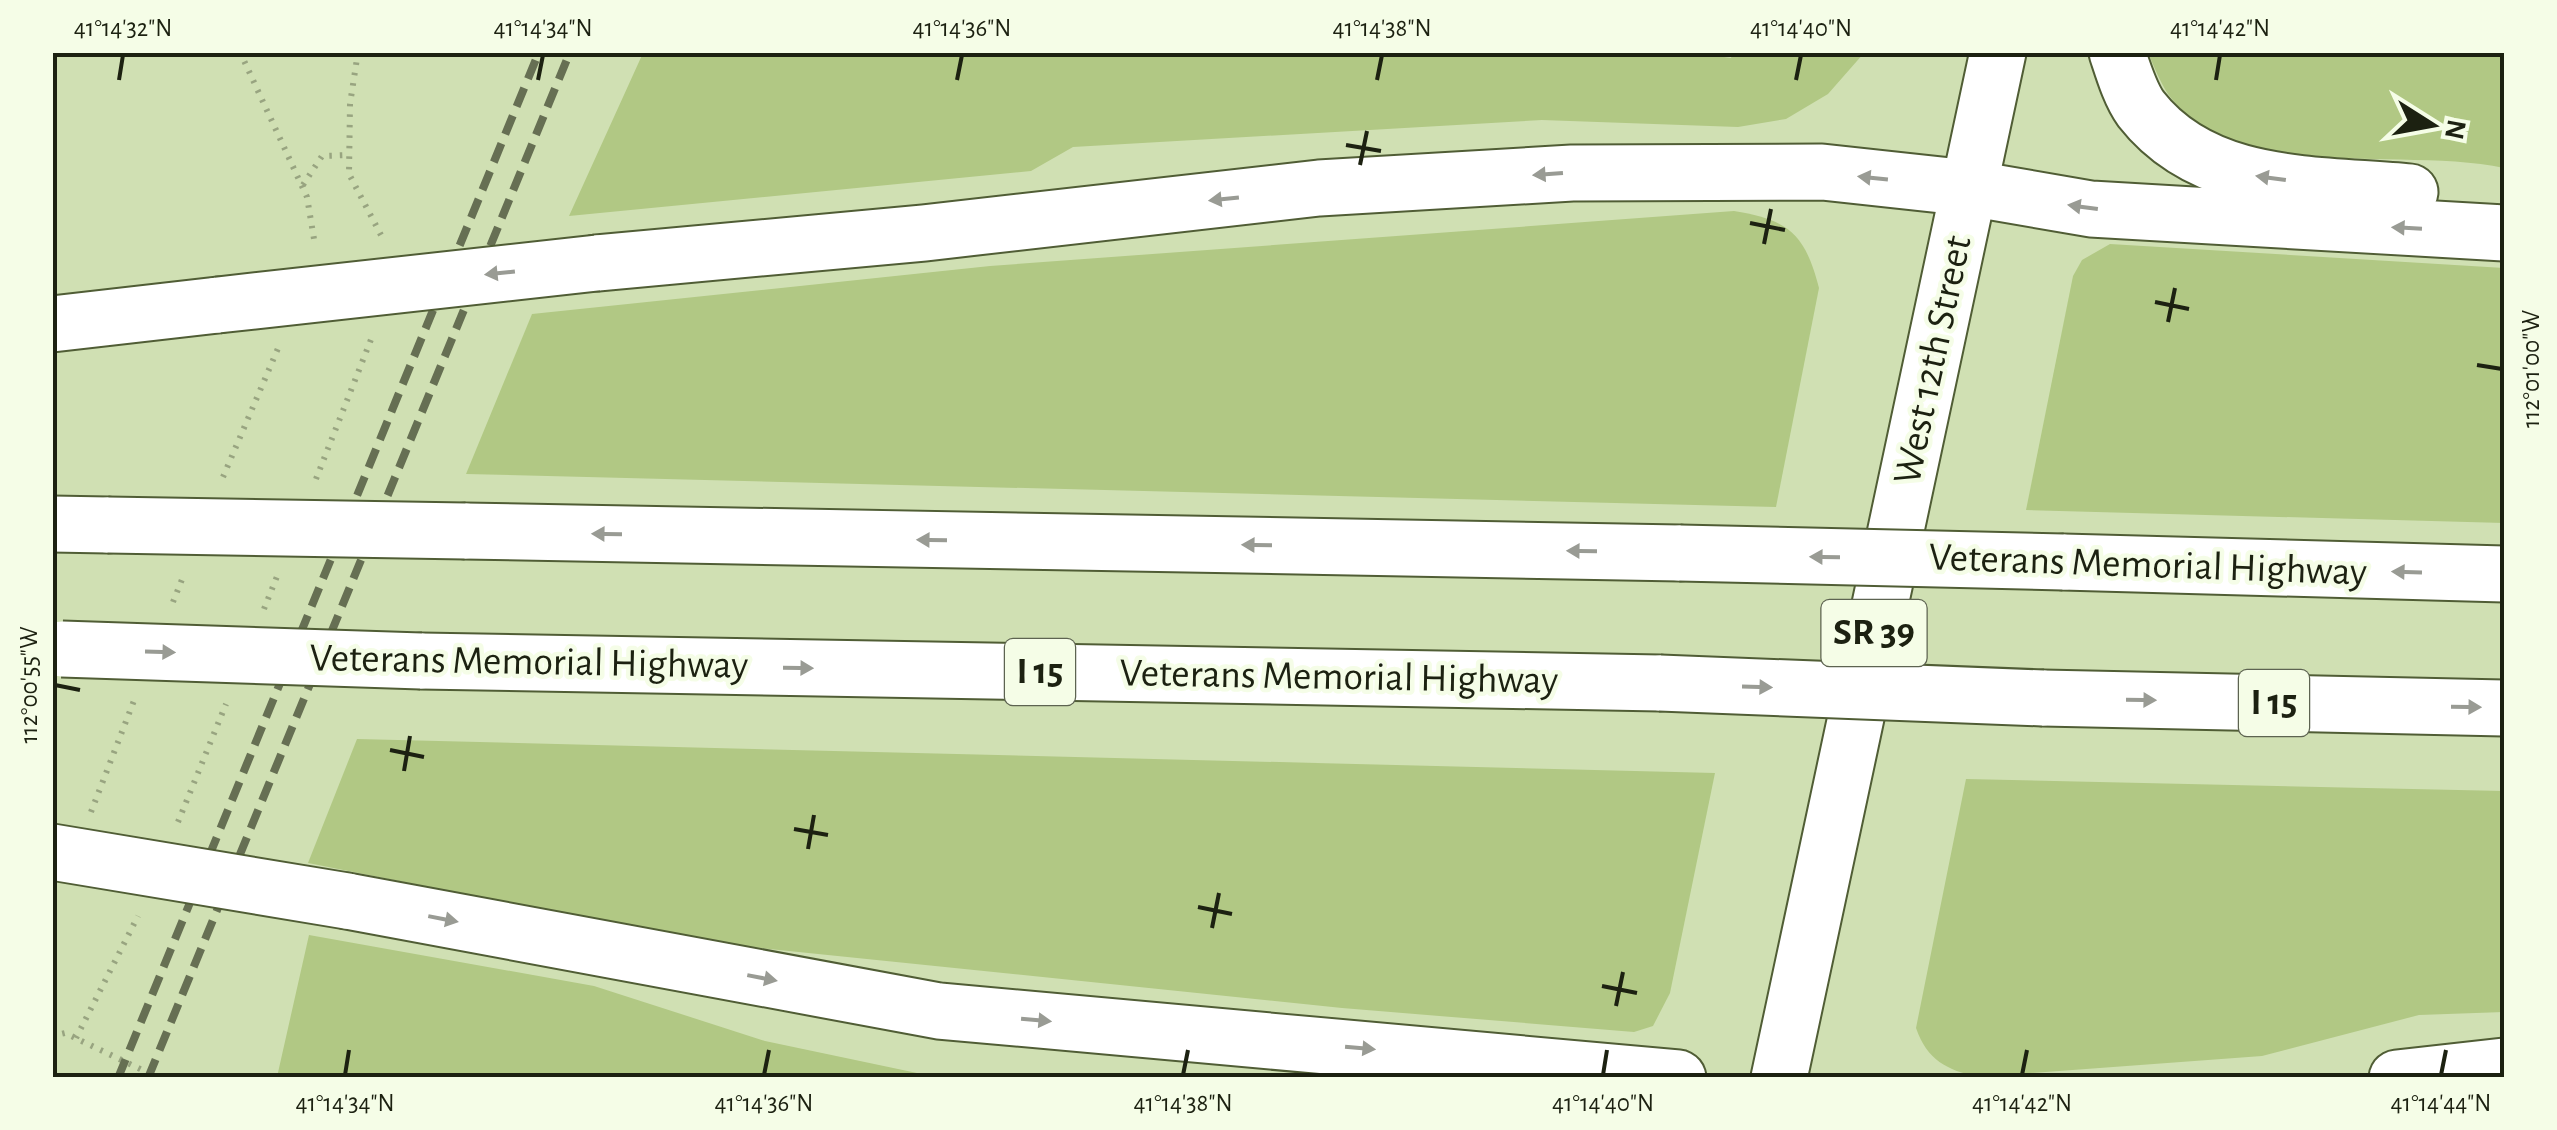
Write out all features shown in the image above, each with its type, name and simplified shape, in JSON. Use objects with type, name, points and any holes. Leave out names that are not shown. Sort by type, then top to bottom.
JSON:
[{"type":"main road","name":"West 12th Street","points":[[1779,1078],[1998,52]]},
{"type":"main road","points":[[2117,52],[2139,107],[2180,148],[2225,171],[2436,194],[2504,215]]},
{"type":"main road","points":[[52,324],[1319,188],[1572,172],[1822,172],[1970,188],[2091,209],[2504,233]]},
{"type":"main road","name":"Veterans Memorial Highway","points":[[52,524],[1680,553],[2504,574]]},
{"type":"main road","name":"Veterans Memorial Highway","points":[[57,649],[421,661],[1660,683],[2043,698],[2504,708]]},
{"type":"main road","points":[[52,852],[347,901],[939,1011],[1461,1066],[1678,1078]]},
{"type":"main road","points":[[2397,1078],[2504,1066]]},
{"type":"path","points":[[302,186],[322,156],[350,156]]},
{"type":"path","points":[[52,1036],[65,1034],[158,1078]]},
{"type":"green space","points":[[1733,52],[1864,53],[1828,94],[1786,119],[1738,127],[1542,120],[1073,147],[1031,171],[569,216],[643,53],[1696,53],[1731,58]]},
{"type":"green space","points":[[2148,53],[2504,53],[2504,168],[2464,162],[2324,157],[2277,152],[2235,141],[2197,122],[2168,94]]},
{"type":"green space","points":[[1734,211],[1769,219],[1792,233],[1808,254],[1819,288],[1776,507],[466,474],[532,314],[990,266]]},
{"type":"green space","points":[[2110,244],[2504,268],[2504,523],[2026,510],[2073,276],[2082,260]]},
{"type":"green space","points":[[357,739],[1715,773],[1670,993],[1653,1026],[1634,1032],[1342,1008],[712,943],[308,863]]},
{"type":"green space","points":[[1966,779],[2504,791],[2504,1012],[2419,1015],[2262,1056],[1978,1077],[1957,1071],[1932,1056],[1916,1028]]},
{"type":"green space","points":[[309,935],[594,986],[765,1041],[936,1077],[277,1077]]},
{"type":"railway","points":[[118,1078],[539,52]]},
{"type":"railway","points":[[148,1078],[570,52]]}]
